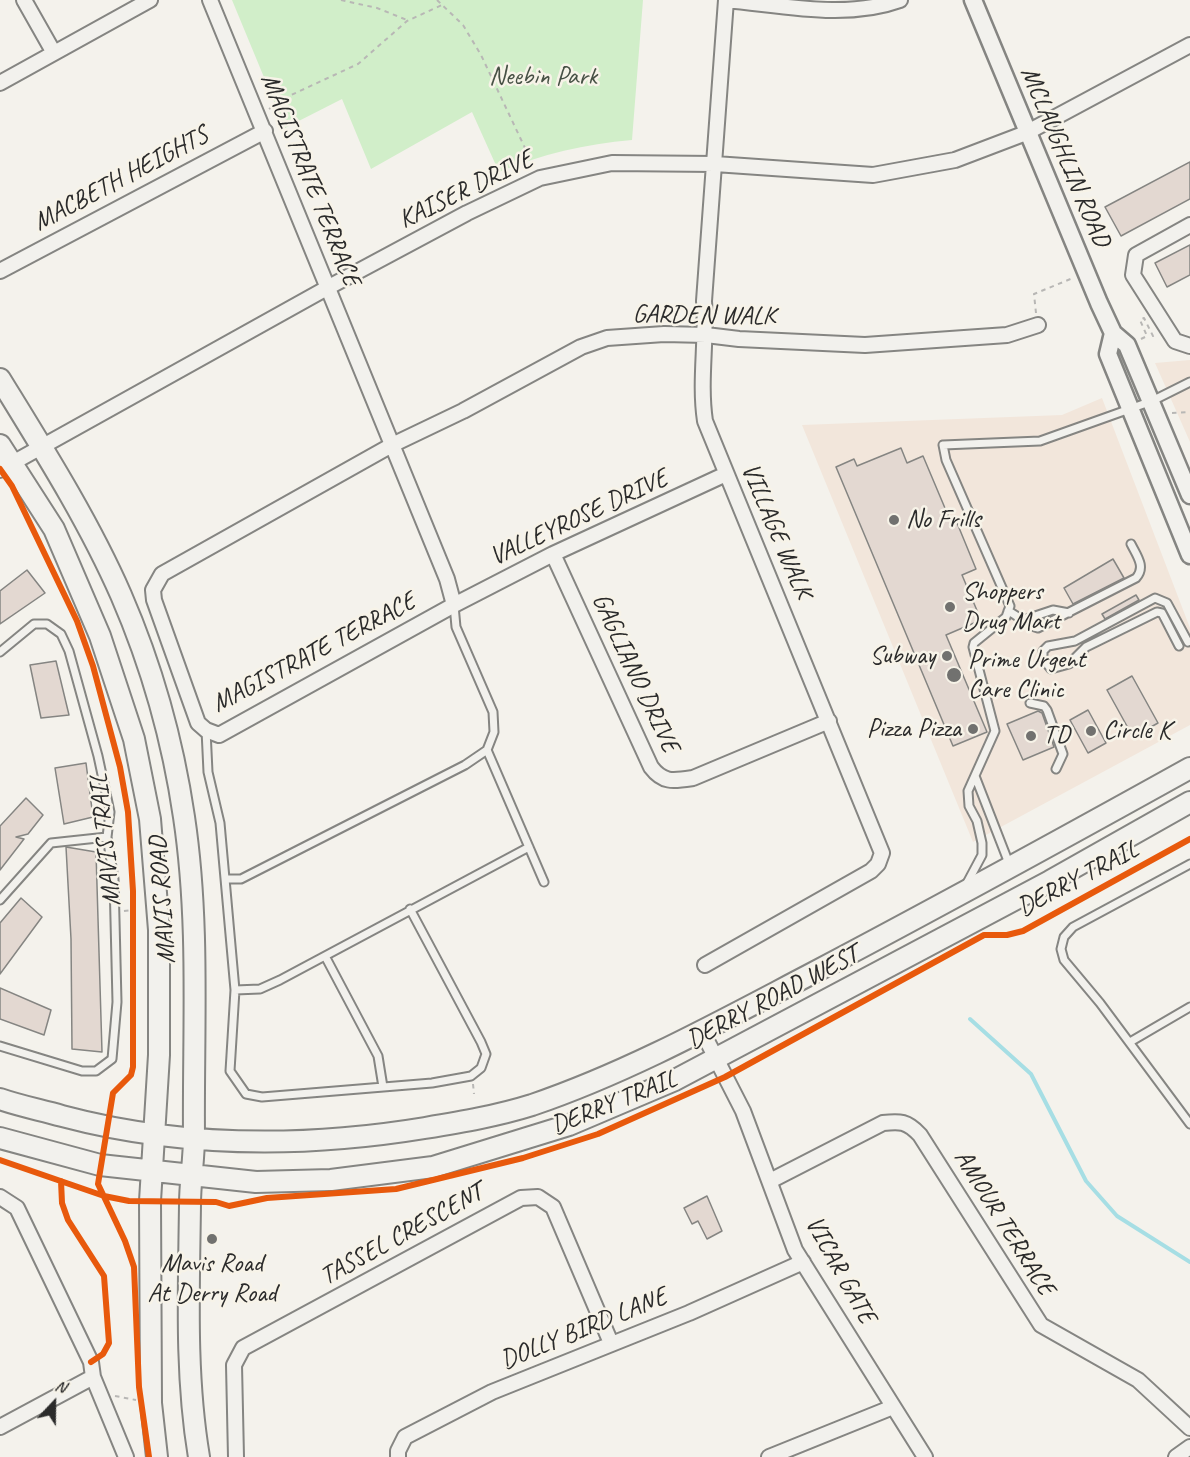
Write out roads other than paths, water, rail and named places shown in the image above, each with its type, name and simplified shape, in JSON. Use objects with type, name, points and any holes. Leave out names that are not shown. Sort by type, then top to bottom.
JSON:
[{"type":"main road","name":"MAVIS ROAD","points":[[0,379],[77,508],[121,594],[158,704],[184,815],[195,931],[194,1140],[189,1352],[193,1424],[199,1457]]},
{"type":"main road","name":"MAVIS ROAD","points":[[0,445],[7,467],[54,529],[100,636],[134,739],[150,819],[159,930],[159,1055],[152,1171],[151,1403],[157,1457]]},
{"type":"main road","name":"DERRY ROAD WEST","points":[[0,1098],[77,1120],[153,1136],[258,1143],[364,1138],[473,1120],[529,1106],[567,1092],[702,1031],[1011,868],[1190,768]]},
{"type":"main road","name":"DERRY ROAD WEST","points":[[0,1138],[89,1162],[256,1182],[331,1180],[433,1167],[569,1125],[675,1080],[998,909],[1190,802]]},
{"type":"main road","points":[[998,909],[1014,879],[1011,868]]},
{"type":"street","points":[[24,0],[54,52]]},
{"type":"street","points":[[0,83],[150,0]]},
{"type":"street","name":"MAGISTRATE TERRACE","points":[[210,0],[447,579],[453,605],[219,735],[206,730],[198,723],[154,600],[153,590],[156,582],[162,574],[392,446]]},
{"type":"street","name":"VILLAGE WALK","points":[[705,965],[871,871],[878,864],[882,853],[705,421],[702,402],[706,335],[704,301],[726,0],[850,11],[876,8],[900,0]]},
{"type":"street","name":"MCLAUGHLIN ROAD","points":[[973,0],[1026,133],[1086,273],[1113,333],[1127,345],[1190,495]]},
{"type":"street","name":"KAISER DRIVE","points":[[7,467],[327,288],[466,213],[540,178],[612,163],[715,164],[873,175],[955,159],[1026,133],[1190,45]]},
{"type":"street","name":"MACBETH HEIGHTS","points":[[0,271],[265,131]]},
{"type":"street","points":[[1190,225],[1136,255],[1133,275],[1175,342],[1190,346]]},
{"type":"street","name":"GARDEN WALK","points":[[392,446],[463,411],[581,347],[607,338],[664,334],[706,335],[739,339],[865,345],[1007,335],[1038,325]]},
{"type":"street","name":"MCLAUGHLIN ROAD","points":[[1113,333],[1108,354],[1190,555]]},
{"type":"street","name":"VALLEYROSE DRIVE","points":[[453,605],[553,554],[726,474]]},
{"type":"street","name":"GAGLIANO DRIVE","points":[[553,554],[651,767],[658,776],[668,782],[693,778],[829,721]]},
{"type":"street","name":"VICAR GATE","points":[[702,1031],[742,1111],[791,1240],[925,1457]]},
{"type":"street","name":"AMOUR TERRACE","points":[[770,1181],[883,1123],[892,1121],[908,1123],[920,1135],[1041,1325],[1138,1380],[1190,1428]]},
{"type":"street","points":[[0,1197],[16,1208],[91,1362],[93,1377],[126,1457]]},
{"type":"street","name":"TASSEL CRESCENT","points":[[236,1457],[234,1365],[243,1348],[521,1198],[538,1197],[553,1207],[611,1343]]},
{"type":"street","name":"DOLLY BIRD LANE","points":[[398,1457],[398,1450],[405,1437],[492,1392],[689,1313],[803,1262]]},
{"type":"street","points":[[0,1427],[93,1377]]},
{"type":"street","points":[[769,1457],[893,1407]]},
{"type":"street","points":[[1176,1457],[1190,1447]]},
{"type":"lane","points":[[960,895],[982,855],[981,832],[969,806],[968,791],[995,731],[973,647],[974,643],[1006,617],[1010,606],[946,460],[943,445],[1040,441],[1152,401],[1190,382]]},
{"type":"lane","points":[[1008,611],[1030,627],[1038,628],[1136,579],[1141,565],[1131,544]]},
{"type":"lane","points":[[1179,646],[1166,619],[1162,613],[1157,612],[1086,647],[1069,664],[1051,669],[1043,659],[1043,651],[1048,646],[1075,641],[1155,598],[1167,603],[1188,642]]},
{"type":"lane","points":[[225,879],[241,879],[465,765],[487,750],[495,732],[493,712],[456,627],[453,605]]},
{"type":"lane","points":[[1023,620],[1053,610],[1069,613]]},
{"type":"lane","points":[[0,652],[34,624],[47,624],[61,634],[69,651],[98,756],[110,812],[106,837],[114,879],[117,1002],[112,1059],[96,1071],[82,1071],[0,1046]]},
{"type":"lane","points":[[1030,703],[1047,710],[1063,754],[1056,769]]},
{"type":"lane","points":[[206,730],[208,772],[220,823],[236,990],[230,1071],[246,1094],[262,1097],[432,1083],[471,1076],[481,1068],[486,1054],[468,1014],[410,909]]},
{"type":"lane","points":[[487,750],[544,882]]},
{"type":"lane","points":[[975,776],[1011,868]]},
{"type":"lane","points":[[0,900],[51,843],[106,837]]},
{"type":"lane","points":[[236,990],[260,989],[529,847]]},
{"type":"lane","points":[[1190,864],[1073,927],[1064,937],[1061,949],[1064,960],[1130,1042],[1190,1124]]},
{"type":"lane","points":[[325,956],[378,1056],[383,1087]]},
{"type":"lane","points":[[1130,1042],[1190,1006]]},
{"type":"waterway","points":[[970,1019],[1031,1074],[1086,1181],[1117,1216],[1190,1262]]},
{"type":"place","name":"No Frills","points":[[894,520]]},
{"type":"place","name":"Shoppers Drug Mart","points":[[950,607]]},
{"type":"place","name":"Subway","points":[[947,656]]},
{"type":"place","name":"Prime Urgent Care Clinic","points":[[954,675]]},
{"type":"place","name":"Pizza Pizza","points":[[973,729]]},
{"type":"place","name":"Circle K","points":[[1091,731]]},
{"type":"place","name":"TD","points":[[1031,736]]},
{"type":"place","name":"Mavis Road At Derry Road","points":[[212,1239]]},
{"type":"park label","name":"Neebin Park","points":[[543,77]]}]
